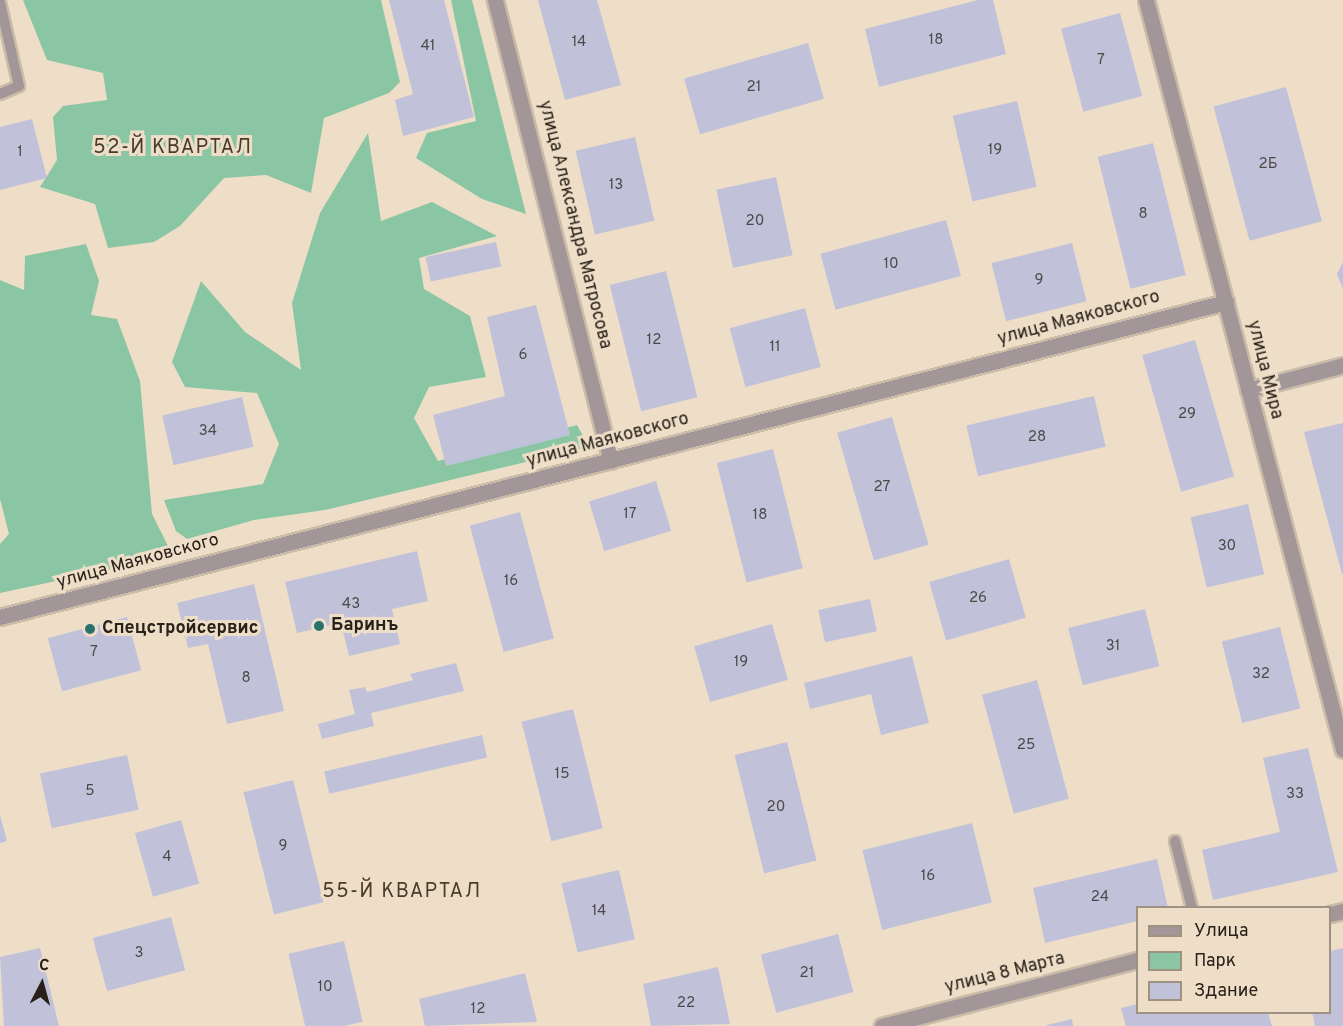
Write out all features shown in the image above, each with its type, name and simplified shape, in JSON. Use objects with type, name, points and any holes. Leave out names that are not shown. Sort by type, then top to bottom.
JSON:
[{"type":"street","name":"улица Александра Матросова","points":[[495,0],[611,461]]},
{"type":"street","name":"улица Мира","points":[[1146,0],[1343,750]]},
{"type":"street","name":"улица Маяковского","points":[[0,617],[1227,302]]},
{"type":"street","points":[[1248,390],[1343,365]]},
{"type":"street","name":"улица 8 Марта","points":[[882,1026],[1136,960]]},
{"type":"lane","points":[[0,2],[19,86],[0,94]]},
{"type":"lane","points":[[1175,841],[1191,906]]},
{"type":"green space","points":[[23,0],[381,0],[400,82],[389,93],[324,118],[311,193],[266,175],[224,178],[180,226],[154,242],[108,248],[95,204],[40,187],[57,160],[53,117],[63,106],[107,100],[103,73],[47,60]]},
{"type":"green space","points":[[451,0],[472,0],[526,214],[482,199],[416,158],[427,133],[476,121]]},
{"type":"green space","points":[[368,133],[381,221],[432,202],[497,236],[419,258],[424,289],[470,316],[486,377],[429,387],[414,418],[438,461],[577,425],[589,447],[325,510],[254,520],[187,539],[176,531],[164,500],[263,484],[279,444],[257,393],[185,387],[172,362],[201,281],[245,332],[301,370],[292,303],[320,213]]},
{"type":"green space","points":[[86,244],[99,281],[91,315],[117,319],[140,381],[152,514],[173,556],[0,593],[0,544],[9,534],[0,499],[0,280],[24,290],[25,256]]},
{"type":"building","points":[[389,0],[444,0],[474,117],[403,136],[395,100],[413,94]]},
{"type":"building","points":[[538,0],[597,0],[621,85],[565,100]]},
{"type":"building","points":[[978,0],[993,0],[1006,54],[879,87],[865,29]]},
{"type":"building","points":[[1120,13],[1142,96],[1083,112],[1061,29]]},
{"type":"building","points":[[808,43],[824,99],[700,134],[684,79]]},
{"type":"building","points":[[1286,87],[1322,221],[1250,241],[1214,106]]},
{"type":"building","points":[[1017,101],[1037,187],[972,202],[953,116]]},
{"type":"building","points":[[32,119],[47,178],[0,190],[0,127]]},
{"type":"building","points":[[635,137],[654,221],[595,235],[576,151]]},
{"type":"building","points":[[1153,143],[1186,275],[1131,289],[1098,157]]},
{"type":"building","points":[[776,177],[793,255],[733,268],[716,190]]},
{"type":"building","points":[[946,220],[961,276],[835,310],[820,254]]},
{"type":"building","points":[[496,242],[501,266],[431,281],[426,257]]},
{"type":"building","points":[[1072,243],[1087,301],[1006,321],[991,263]]},
{"type":"building","points":[[1343,262],[1343,289],[1337,274]]},
{"type":"building","points":[[666,271],[697,397],[641,411],[610,285]]},
{"type":"building","points":[[536,305],[570,435],[446,466],[433,415],[505,396],[487,317]]},
{"type":"building","points":[[805,308],[821,367],[745,387],[730,328]]},
{"type":"building","points":[[1195,340],[1234,476],[1181,492],[1142,355]]},
{"type":"building","points":[[1094,396],[1106,447],[978,476],[966,425]]},
{"type":"building","points":[[242,397],[253,447],[174,465],[162,415]]},
{"type":"building","points":[[892,417],[929,545],[874,561],[837,433]]},
{"type":"building","points":[[1343,423],[1343,574],[1342,574],[1304,432]]},
{"type":"building","points":[[773,449],[803,568],[746,582],[717,463]]},
{"type":"building","points":[[656,481],[671,531],[604,551],[589,501]]},
{"type":"building","points":[[1248,504],[1264,574],[1207,587],[1191,517]]},
{"type":"building","points":[[520,512],[554,639],[504,652],[470,525]]},
{"type":"building","points":[[417,551],[428,601],[392,609],[400,644],[349,656],[341,623],[297,633],[285,582]]},
{"type":"building","points":[[1009,559],[1026,618],[946,641],[929,582]]},
{"type":"building","points":[[254,584],[284,711],[227,724],[208,644],[188,648],[177,603]]},
{"type":"building","points":[[870,599],[877,631],[825,642],[818,610]]},
{"type":"building","points":[[1145,609],[1159,666],[1083,685],[1068,628]]},
{"type":"building","points":[[127,617],[141,670],[62,691],[48,638]]},
{"type":"building","points":[[772,624],[788,680],[710,702],[694,646]]},
{"type":"building","points":[[1280,627],[1300,709],[1242,723],[1222,642]]},
{"type":"building","points":[[912,656],[929,723],[881,735],[871,694],[810,709],[804,683]]},
{"type":"building","points":[[456,663],[464,691],[371,713],[374,726],[322,739],[318,724],[355,714],[349,690],[365,687],[367,692],[413,680],[410,674]]},
{"type":"building","points":[[1037,680],[1069,799],[1014,814],[982,695]]},
{"type":"building","points":[[573,709],[603,828],[551,841],[522,722]]},
{"type":"building","points":[[482,735],[487,757],[329,794],[324,771]]},
{"type":"building","points":[[787,742],[817,860],[764,873],[735,755]]},
{"type":"building","points":[[1308,748],[1338,872],[1213,900],[1202,850],[1280,832],[1263,758]]},
{"type":"building","points":[[127,755],[139,810],[52,828],[40,774]]},
{"type":"building","points":[[293,780],[323,902],[274,915],[244,792]]},
{"type":"building","points":[[0,815],[7,841],[0,843]]},
{"type":"building","points":[[181,820],[199,883],[153,897],[135,833]]},
{"type":"building","points":[[972,823],[992,903],[882,930],[862,850]]},
{"type":"building","points":[[1157,859],[1168,906],[1136,906],[1136,921],[1045,943],[1033,888]]},
{"type":"building","points":[[619,870],[635,939],[577,952],[562,883]]},
{"type":"building","points":[[171,917],[185,970],[107,991],[93,938]]},
{"type":"building","points":[[838,934],[854,992],[776,1013],[761,955]]},
{"type":"building","points":[[344,941],[363,1022],[345,1026],[305,1026],[288,954]]},
{"type":"building","points":[[40,948],[59,1026],[4,1026],[0,957]]},
{"type":"building","points":[[1343,948],[1343,1026],[1315,1026],[1312,1014],[1331,1014],[1331,951]]},
{"type":"building","points":[[718,967],[730,1024],[651,1026],[643,984]]},
{"type":"building","points":[[525,973],[537,1022],[425,1026],[419,999]]},
{"type":"building","points":[[1136,1004],[1136,1014],[1269,1014],[1272,1026],[1126,1026],[1121,1008]]},
{"type":"building","points":[[1072,1019],[1073,1026],[1047,1026],[1047,1025]]},
{"type":"place","name":"Баринъ","points":[[319,626]]},
{"type":"place","name":"Спецстройсервис","points":[[90,629]]},
{"type":"district","name":"52-Й КВАРТАЛ","points":[[173,148]]},
{"type":"district","name":"55-Й КВАРТАЛ","points":[[402,892]]}]
